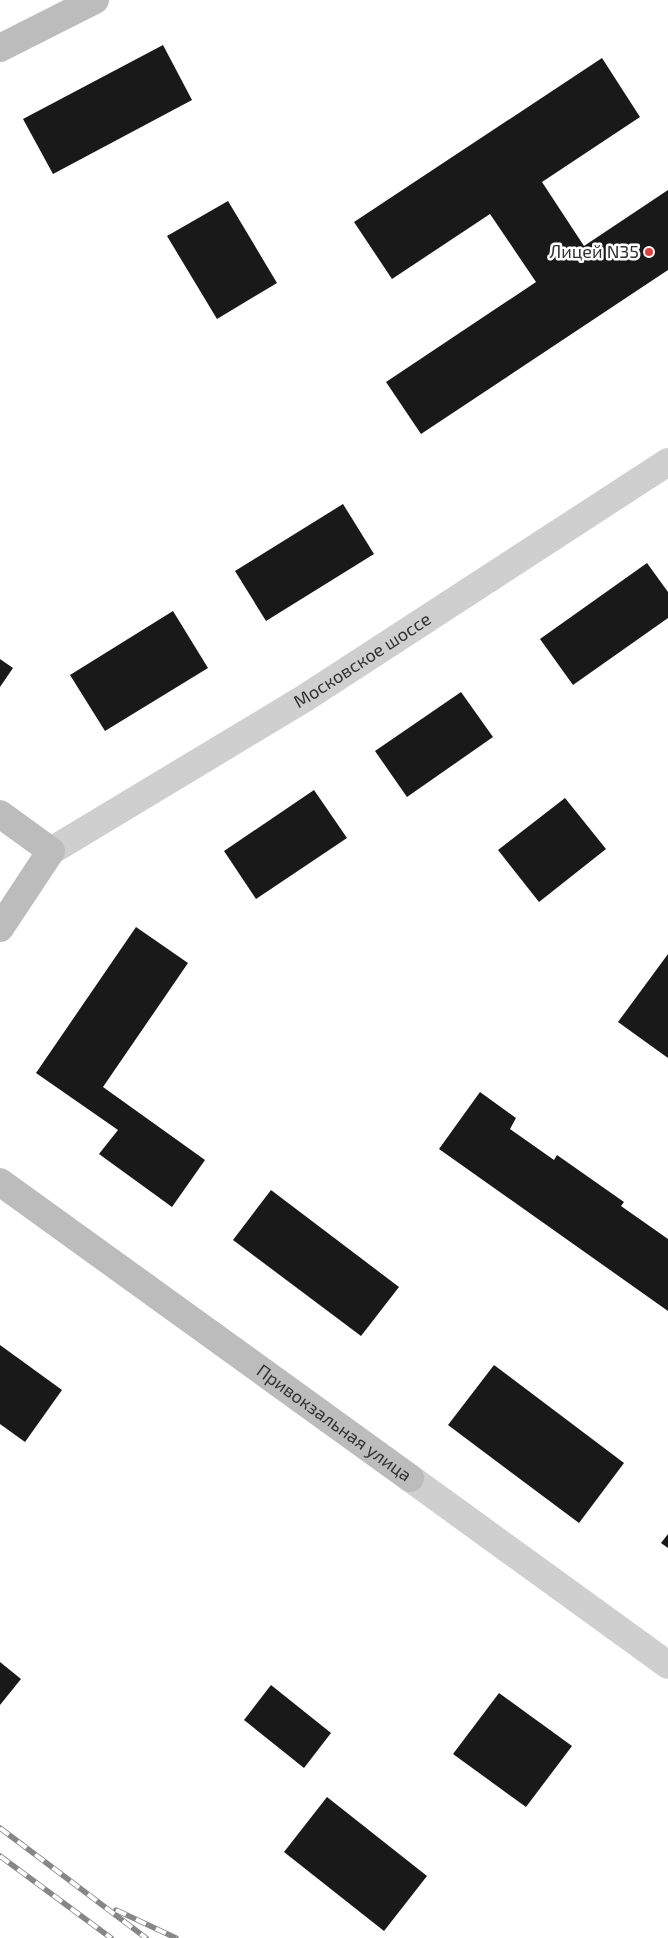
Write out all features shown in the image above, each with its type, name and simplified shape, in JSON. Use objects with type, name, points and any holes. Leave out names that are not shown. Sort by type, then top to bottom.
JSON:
[{"type":"street","points":[[0,48],[95,0]]},
{"type":"street","name":"Московское шоссе","points":[[51,850],[305,698],[668,462]]},
{"type":"street","points":[[0,814],[51,850],[0,928]]},
{"type":"street","name":"Привокзальная улица","points":[[0,1182],[668,1664]]},
{"type":"building","points":[[163,45],[192,100],[53,174],[23,119]]},
{"type":"building","points":[[602,58],[640,117],[542,182],[584,246],[668,190],[668,270],[421,434],[386,382],[536,282],[490,214],[392,279],[354,222]]},
{"type":"building","points":[[228,201],[277,283],[217,319],[167,236]]},
{"type":"building","points":[[343,504],[374,554],[266,621],[235,571]]},
{"type":"building","points":[[647,563],[668,592],[668,618],[573,685],[540,639]]},
{"type":"building","points":[[173,611],[208,668],[105,731],[70,675]]},
{"type":"building","points":[[0,659],[13,668],[0,687]]},
{"type":"building","points":[[461,692],[493,737],[407,797],[375,751]]},
{"type":"building","points":[[314,790],[347,838],[256,899],[224,851]]},
{"type":"building","points":[[565,798],[606,849],[539,902],[498,850]]},
{"type":"building","points":[[136,927],[188,963],[103,1087],[205,1160],[172,1207],[99,1154],[118,1130],[36,1073]]},
{"type":"building","points":[[668,954],[668,1058],[618,1022]]},
{"type":"building","points":[[480,1092],[516,1118],[510,1129],[554,1160],[557,1155],[624,1202],[621,1206],[668,1239],[668,1311],[439,1149]]},
{"type":"building","points":[[271,1190],[399,1287],[361,1336],[233,1240]]},
{"type":"building","points":[[0,1345],[62,1390],[25,1442],[0,1424]]},
{"type":"building","points":[[494,1365],[624,1463],[579,1523],[448,1425]]},
{"type":"building","points":[[668,1534],[668,1548],[661,1543]]},
{"type":"building","points":[[0,1662],[21,1679],[0,1705]]},
{"type":"building","points":[[271,1685],[331,1733],[304,1768],[244,1720]]},
{"type":"building","points":[[499,1693],[572,1746],[526,1807],[453,1754]]},
{"type":"building","points":[[327,1797],[427,1876],[384,1931],[284,1852]]},
{"type":"railway","points":[[0,1828],[146,1938]]},
{"type":"railway","points":[[0,1856],[111,1938]]},
{"type":"railway","points":[[116,1910],[176,1938]]},
{"type":"place","name":"Лицей N35","points":[[649,252]]}]
